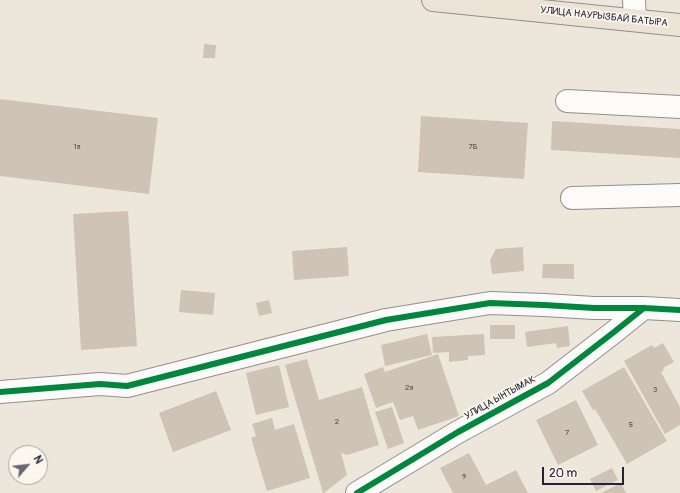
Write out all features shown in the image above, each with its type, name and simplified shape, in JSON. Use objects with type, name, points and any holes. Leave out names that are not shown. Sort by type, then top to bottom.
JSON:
[{"type":"main road","name":"УЛИЦА НАУРЫЗБАЙ БАТЫРА","points":[[433,0],[634,10],[680,25]]},
{"type":"street","points":[[567,101],[680,107]]},
{"type":"street","points":[[572,198],[680,195]]},
{"type":"street","points":[[0,392],[100,384],[126,386],[386,320],[490,303],[680,310]]},
{"type":"street","name":"УЛИЦА ЫНТЫМАК","points":[[357,493],[458,432],[548,383],[644,308]]},
{"type":"building","points":[[204,44],[216,45],[215,58],[203,58]]},
{"type":"building","points":[[0,99],[158,118],[149,194],[0,176]]},
{"type":"building","points":[[421,116],[528,123],[524,179],[418,172]]},
{"type":"building","points":[[552,121],[680,129],[680,158],[551,150]]},
{"type":"building","points":[[128,211],[137,346],[81,350],[73,214]]},
{"type":"building","points":[[347,247],[349,276],[294,280],[292,251]]},
{"type":"building","points":[[523,247],[524,271],[492,274],[490,260],[496,249]]},
{"type":"building","points":[[543,264],[574,264],[574,279],[542,278]]},
{"type":"building","points":[[181,290],[215,293],[213,315],[179,312]]},
{"type":"building","points":[[269,300],[272,313],[259,316],[256,303]]},
{"type":"building","points":[[490,325],[515,325],[515,339],[490,339]]},
{"type":"building","points":[[568,326],[570,346],[557,348],[556,343],[527,347],[525,332]]},
{"type":"building","points":[[427,334],[432,355],[385,366],[381,345]]},
{"type":"building","points":[[484,334],[485,355],[468,356],[468,360],[449,362],[449,352],[433,353],[432,337]]},
{"type":"building","points":[[663,343],[674,362],[663,368],[664,370],[661,372],[680,407],[680,425],[665,434],[624,361],[652,345],[654,348]]},
{"type":"building","points":[[438,354],[459,416],[418,430],[413,416],[400,420],[393,402],[376,408],[364,374],[383,367],[385,372]]},
{"type":"building","points":[[307,359],[319,400],[362,387],[379,445],[347,455],[341,453],[347,475],[324,493],[285,365]]},
{"type":"building","points":[[279,365],[289,407],[256,415],[246,373]]},
{"type":"building","points":[[624,367],[667,441],[627,464],[595,409],[593,410],[582,391]]},
{"type":"building","points":[[216,391],[231,430],[173,452],[159,413]]},
{"type":"building","points":[[576,400],[598,445],[558,465],[536,420]]},
{"type":"building","points":[[392,407],[404,443],[388,449],[375,412]]},
{"type":"building","points":[[272,418],[275,430],[294,424],[310,478],[267,491],[251,438],[256,436],[252,424]]},
{"type":"building","points":[[469,453],[486,485],[516,470],[528,493],[453,493],[440,468]]},
{"type":"building","points":[[612,468],[618,480],[596,491],[590,479]]},
{"type":"building","points":[[621,483],[626,493],[601,493]]},
{"type":"cycle path","points":[[0,392],[100,384],[127,386],[386,320],[490,303],[680,310]]},
{"type":"cycle path","points":[[357,493],[458,432],[548,383],[644,308]]}]
